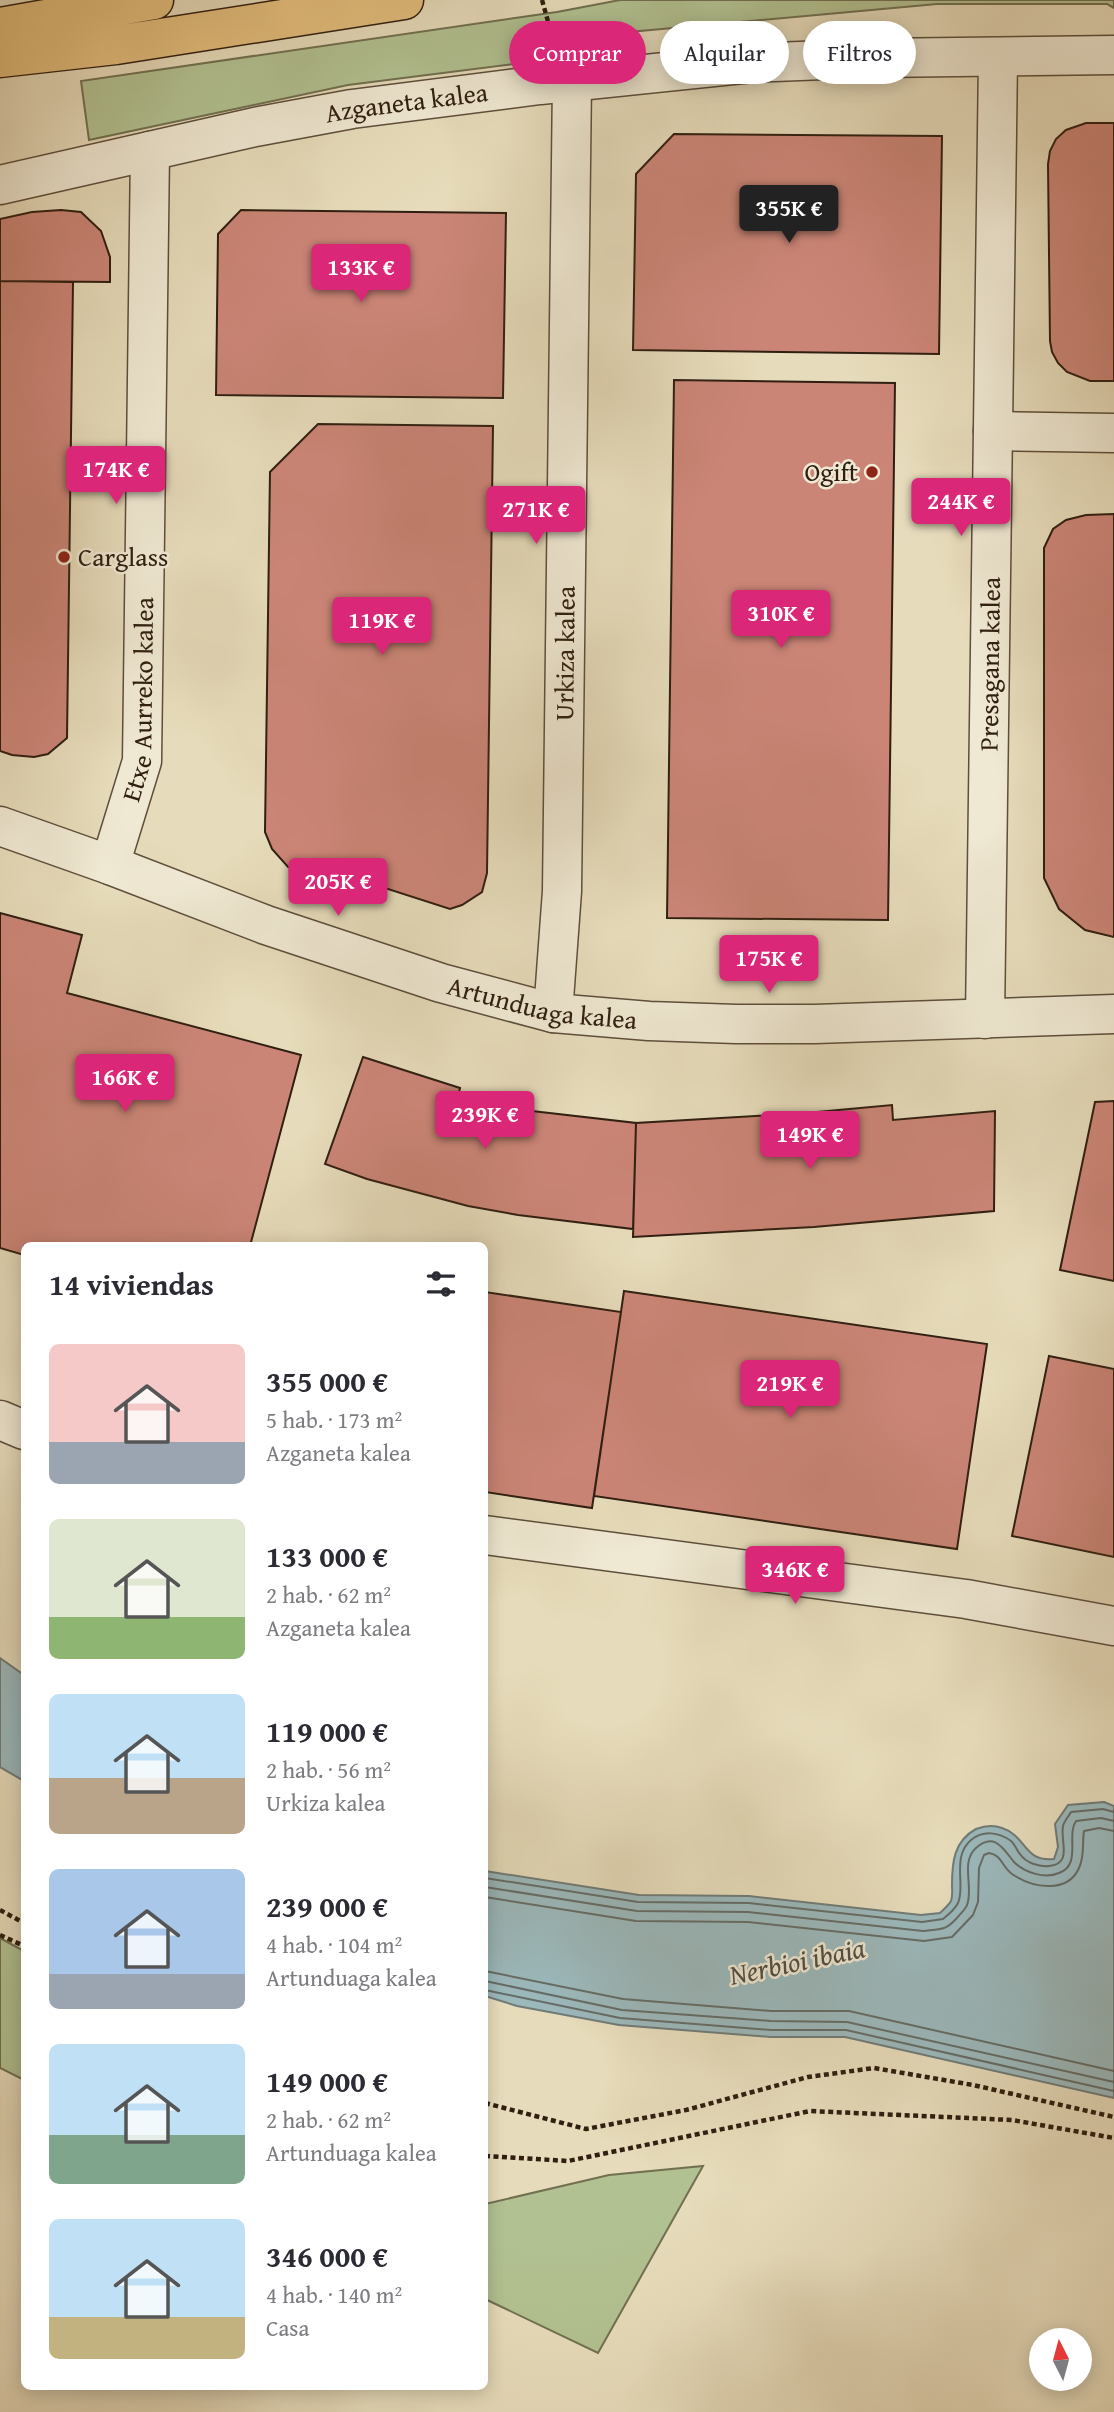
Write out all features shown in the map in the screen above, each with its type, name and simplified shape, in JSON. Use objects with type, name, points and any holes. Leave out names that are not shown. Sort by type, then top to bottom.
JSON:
[{"type":"highway","points":[[0,27],[154,0]]},
{"type":"highway","points":[[0,58],[116,45],[404,0]]},
{"type":"street","name":"Azganeta kalea","points":[[646,64],[1114,55]]},
{"type":"street","name":"Presagana kalea","points":[[985,1019],[998,58]]},
{"type":"street","name":"Azganeta kalea","points":[[0,185],[256,127],[509,76]]},
{"type":"street","name":"Urkiza kalea","points":[[553,1013],[562,891],[564,84]]},
{"type":"street","name":"Etxe Aurreko kalea","points":[[110,865],[142,761],[150,151]]},
{"type":"street","points":[[993,431],[1114,432]]},
{"type":"street","name":"Artunduaga kalea","points":[[0,826],[355,956],[441,983],[553,1013],[649,1021],[736,1024],[1114,1014]]},
{"type":"street","points":[[0,1420],[21,1429]]},
{"type":"street","points":[[488,1535],[966,1599],[1114,1626]]},
{"type":"path","points":[[542,0],[549,21]]},
{"type":"path","points":[[0,1910],[21,1921]]},
{"type":"path","points":[[0,1934],[21,1944]]},
{"type":"path","points":[[488,2104],[586,2129],[686,2110],[808,2077],[874,2068],[973,2085],[1114,2117]]},
{"type":"path","points":[[488,2155],[568,2161],[810,2111],[1012,2120],[1114,2138]]},
{"type":"green space","points":[[620,0],[1114,0],[1114,8],[1107,4],[937,4],[750,21],[660,21],[660,29],[646,30],[646,21],[509,21],[509,65],[348,85],[89,140],[81,81],[557,12]]},
{"type":"green space","points":[[0,1938],[21,1949],[21,2078],[0,2068]]},
{"type":"green space","points":[[703,2166],[598,2353],[488,2300],[488,2203],[609,2175]]},
{"type":"water","points":[[0,1658],[21,1673],[21,1779],[0,1767]]},
{"type":"water","name":"Nerbioi ibaia","points":[[1104,1802],[1114,1806],[1114,2098],[845,2037],[770,2037],[619,2025],[517,2006],[488,1997],[488,1871],[639,1895],[749,1896],[921,1915],[940,1913],[951,1901],[956,1853],[969,1834],[982,1827],[999,1827],[1010,1832],[1036,1857],[1054,1859],[1058,1847],[1055,1824],[1068,1805]]},
{"type":"building","points":[[1086,123],[1114,123],[1114,381],[1090,381],[1067,372],[1058,363],[1050,341],[1050,151],[1056,139],[1066,130]]},
{"type":"building","points":[[674,134],[942,136],[939,354],[633,350],[636,174]]},
{"type":"building","points":[[241,210],[506,213],[503,398],[216,395],[218,234]]},
{"type":"building","points":[[32,212],[81,212],[101,231],[110,257],[110,282],[0,281],[0,219]]},
{"type":"building","points":[[0,281],[73,282],[67,738],[48,754],[34,757],[0,751]]},
{"type":"building","points":[[674,380],[895,383],[888,920],[667,918]]},
{"type":"building","points":[[318,424],[493,426],[487,873],[482,892],[450,909],[326,869],[324,878],[288,867],[272,849],[265,832],[270,472]]},
{"type":"building","points":[[1114,514],[1114,937],[1085,930],[1059,909],[1044,878],[1044,548],[1053,529],[1066,520],[1086,515]]},
{"type":"building","points":[[0,913],[82,935],[67,993],[301,1055],[251,1242],[21,1242],[21,1254],[0,1248]]},
{"type":"building","points":[[363,1057],[460,1088],[458,1097],[532,1111],[636,1123],[633,1229],[468,1206],[367,1179],[325,1164]]},
{"type":"building","points":[[1114,1101],[1114,1281],[1060,1270],[1095,1102]]},
{"type":"building","points":[[892,1105],[893,1120],[995,1111],[994,1211],[814,1227],[633,1237],[636,1123]]},
{"type":"building","points":[[624,1291],[987,1344],[957,1549],[594,1496]]},
{"type":"building","points":[[488,1292],[621,1312],[592,1508],[488,1492]]},
{"type":"building","points":[[1049,1356],[1114,1369],[1114,1557],[1012,1536]]},
{"type":"place","name":"Ogift","points":[[872,472]]},
{"type":"place","name":"Carglass","points":[[64,557]]}]
